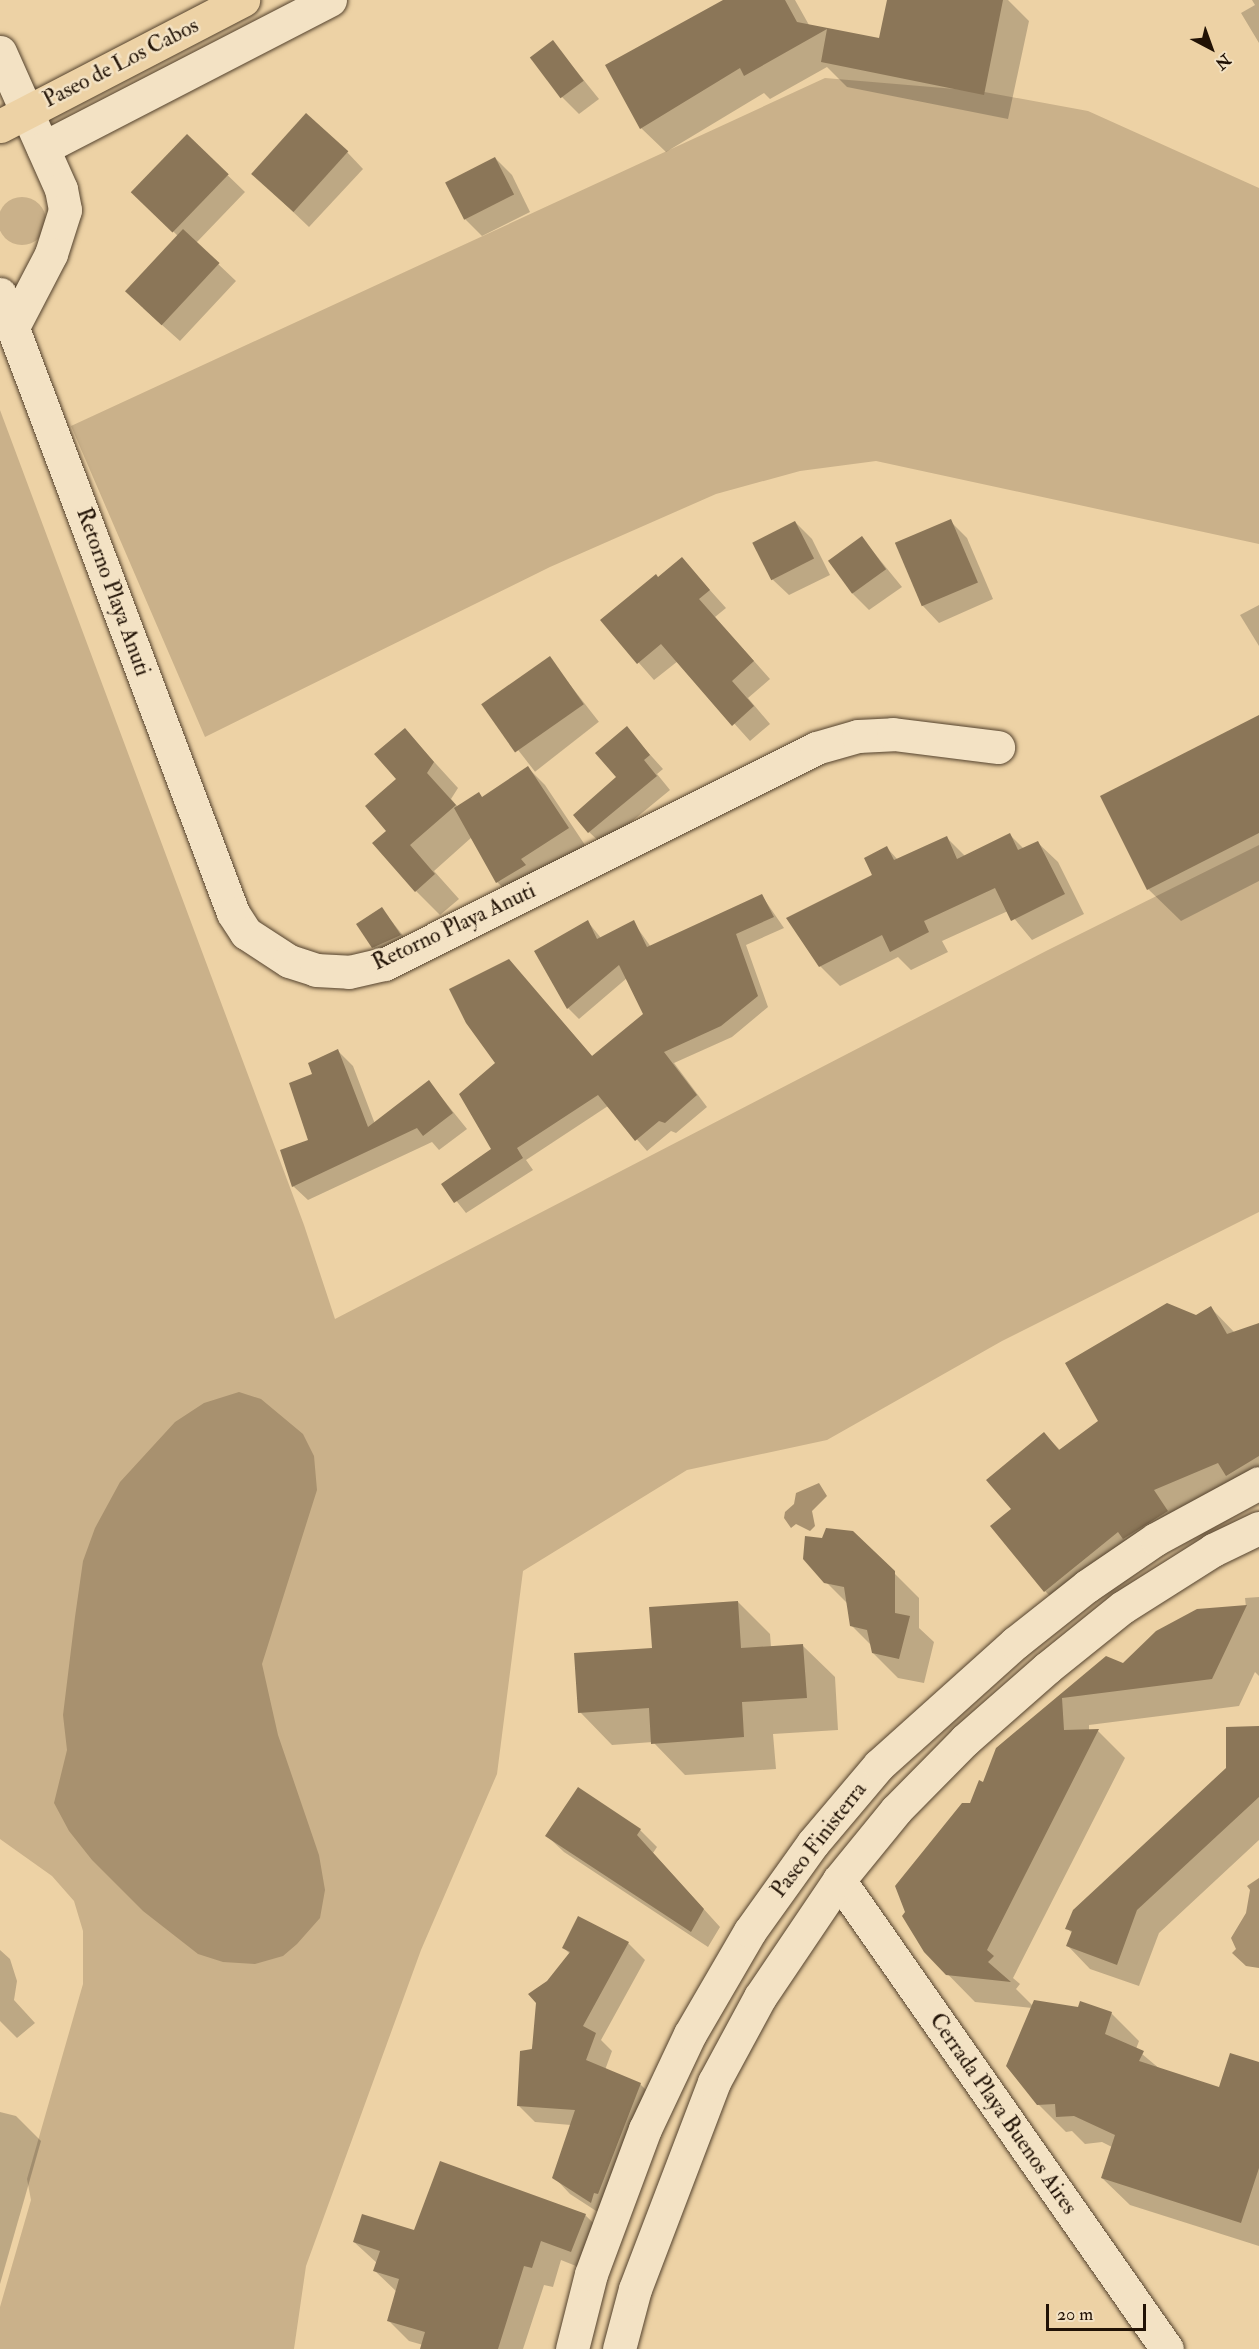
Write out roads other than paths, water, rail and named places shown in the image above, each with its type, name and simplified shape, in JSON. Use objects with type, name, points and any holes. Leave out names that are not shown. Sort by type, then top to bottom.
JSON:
[{"type":"main road","name":"Paseo de Los Cabos","points":[[13,119],[243,0]]},
{"type":"street","points":[[43,148],[330,0]]},
{"type":"street","points":[[0,52],[13,119],[43,148],[61,189],[65,210],[51,254],[14,326]]},
{"type":"street","name":"Retorno Playa Anuti","points":[[0,294],[14,326],[233,913],[246,933],[289,962],[316,970],[349,972],[385,964],[816,748],[858,736],[893,734],[998,747]]},
{"type":"street","name":"Paseo Finisterra","points":[[572,2349],[591,2274],[645,2129],[690,2034],[750,1931],[813,1843],[879,1765],[1016,1643],[1087,1586],[1156,1539],[1259,1483]]},
{"type":"street","name":"Paseo Finisterra","points":[[619,2349],[673,2184],[714,2082],[760,1997],[839,1880],[896,1810],[950,1755],[1047,1668],[1123,1607],[1213,1550],[1259,1528]]},
{"type":"street","name":"Cerrada Playa Buenos Aires","points":[[839,1880],[1167,2349]]}]
